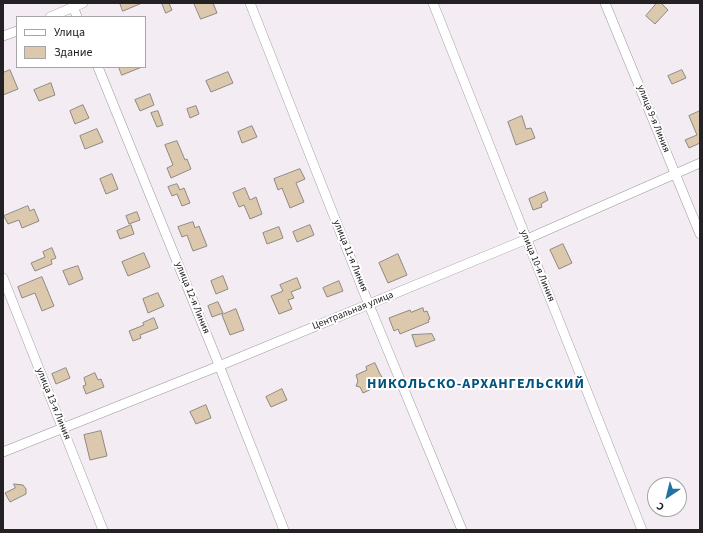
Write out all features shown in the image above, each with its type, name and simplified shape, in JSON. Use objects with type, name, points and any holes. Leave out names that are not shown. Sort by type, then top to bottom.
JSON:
[{"type":"street","points":[[52,16],[72,5],[83,3]]},
{"type":"street","name":"улица 11-я Линия","points":[[250,3],[369,304],[462,530]]},
{"type":"street","name":"улица 10-я Линия","points":[[433,3],[642,530]]},
{"type":"street","name":"улица 9-я Линия","points":[[605,3],[700,234]]},
{"type":"street","points":[[72,5],[77,16]]},
{"type":"street","points":[[3,36],[16,31]]},
{"type":"street","name":"улица 12-я Линия","points":[[98,68],[284,530]]},
{"type":"street","name":"Центральная улица","points":[[3,452],[219,366],[527,239],[700,163]]},
{"type":"street","name":"улица 13-я Линия","points":[[3,278],[103,530]]},
{"type":"building","points":[[120,3],[142,3],[123,11]]},
{"type":"building","points":[[162,3],[169,3],[172,10],[166,13]]},
{"type":"building","points":[[194,3],[213,3],[217,13],[201,19]]},
{"type":"building","points":[[657,3],[661,3],[668,10],[655,24],[646,16]]},
{"type":"building","points":[[119,68],[140,68],[122,75]]},
{"type":"building","points":[[10,70],[18,89],[3,95],[3,73]]},
{"type":"building","points":[[682,70],[686,78],[672,84],[668,76]]},
{"type":"building","points":[[228,72],[233,83],[211,92],[206,81]]},
{"type":"building","points":[[51,83],[55,95],[39,101],[34,90]]},
{"type":"building","points":[[150,94],[154,105],[140,111],[135,100]]},
{"type":"building","points":[[83,105],[89,118],[75,124],[70,111]]},
{"type":"building","points":[[196,106],[199,114],[190,118],[187,109]]},
{"type":"building","points":[[158,111],[163,125],[157,127],[151,113]]},
{"type":"building","points":[[700,111],[700,143],[689,148],[685,140],[697,135],[689,116]]},
{"type":"building","points":[[522,116],[526,129],[531,128],[535,138],[516,145],[508,122]]},
{"type":"building","points":[[252,126],[257,137],[242,143],[238,132]]},
{"type":"building","points":[[97,129],[103,142],[85,149],[80,136]]},
{"type":"building","points":[[177,141],[185,160],[187,159],[191,169],[171,178],[167,168],[173,165],[165,145]]},
{"type":"building","points":[[300,169],[305,179],[296,183],[304,202],[290,208],[282,188],[278,190],[274,179]]},
{"type":"building","points":[[112,174],[118,189],[106,194],[100,179]]},
{"type":"building","points":[[177,184],[180,190],[184,188],[190,203],[182,206],[177,194],[172,196],[168,187]]},
{"type":"building","points":[[245,188],[250,200],[256,197],[262,214],[250,219],[244,205],[239,207],[233,193]]},
{"type":"building","points":[[545,192],[548,200],[541,204],[542,207],[533,210],[529,199]]},
{"type":"building","points":[[28,206],[30,211],[34,209],[39,221],[22,228],[19,220],[8,224],[4,216]]},
{"type":"building","points":[[137,212],[140,220],[129,224],[126,216]]},
{"type":"building","points":[[193,222],[195,228],[199,226],[207,246],[193,251],[187,235],[182,237],[178,227]]},
{"type":"building","points":[[131,225],[134,234],[120,239],[117,231]]},
{"type":"building","points":[[310,225],[314,235],[297,242],[293,232]]},
{"type":"building","points":[[279,227],[283,238],[267,244],[263,233]]},
{"type":"building","points":[[563,244],[572,263],[559,269],[550,250]]},
{"type":"building","points":[[52,248],[56,258],[51,260],[52,264],[35,271],[31,263],[45,257],[43,252]]},
{"type":"building","points":[[144,253],[150,267],[128,276],[122,262]]},
{"type":"building","points":[[398,254],[407,275],[388,283],[379,263]]},
{"type":"building","points":[[78,266],[83,279],[69,285],[63,271]]},
{"type":"building","points":[[223,276],[228,289],[216,294],[211,281]]},
{"type":"building","points":[[42,277],[54,306],[42,311],[35,293],[22,298],[18,287]]},
{"type":"building","points":[[297,278],[301,288],[291,292],[294,298],[288,300],[292,309],[279,314],[271,296],[283,291],[280,285]]},
{"type":"building","points":[[339,281],[343,291],[327,297],[323,288]]},
{"type":"building","points":[[158,293],[164,306],[148,313],[143,299]]},
{"type":"building","points":[[218,302],[223,313],[212,317],[208,306]]},
{"type":"building","points":[[423,308],[424,312],[427,311],[430,319],[428,320],[429,322],[400,334],[398,329],[394,331],[389,318],[410,310],[411,312]]},
{"type":"building","points":[[236,309],[244,330],[230,335],[222,315]]},
{"type":"building","points":[[154,318],[158,328],[140,335],[141,338],[133,341],[129,331],[144,325],[143,323]]},
{"type":"building","points":[[432,334],[435,340],[416,347],[412,335]]},
{"type":"building","points":[[375,363],[382,377],[380,385],[363,393],[360,387],[356,386],[358,381],[356,375],[367,370],[366,367]]},
{"type":"building","points":[[66,368],[70,378],[56,384],[52,374]]},
{"type":"building","points":[[95,373],[98,380],[101,379],[104,387],[86,394],[83,386],[86,385],[84,378]]},
{"type":"building","points":[[282,389],[287,400],[271,407],[266,397]]},
{"type":"building","points":[[206,405],[211,418],[196,424],[190,412]]},
{"type":"building","points":[[101,431],[107,456],[90,460],[84,435]]},
{"type":"building","points":[[14,484],[23,485],[26,489],[26,494],[10,502],[5,493],[15,488]]},
{"type":"district","name":"НИКОЛЬСКО-АРХАНГЕЛЬСКИЙ","points":[[476,385]]}]
